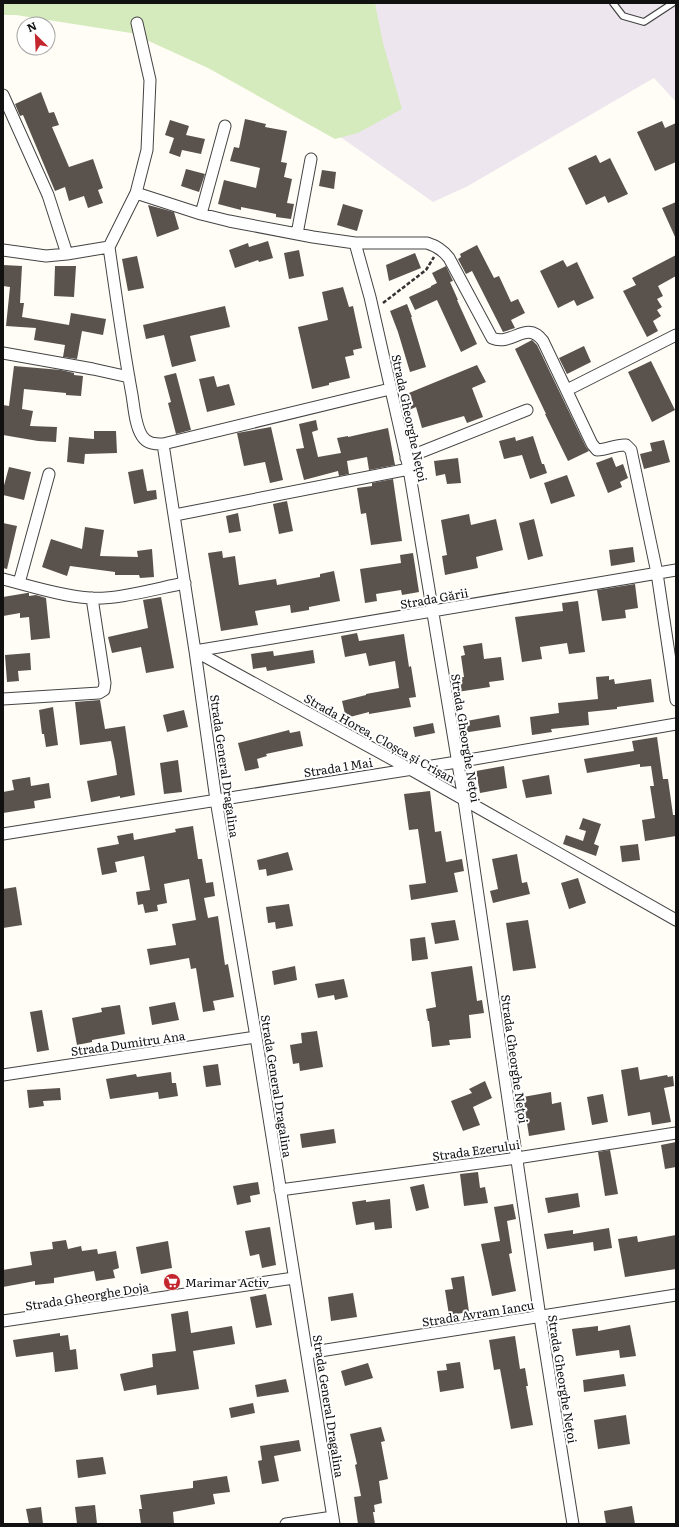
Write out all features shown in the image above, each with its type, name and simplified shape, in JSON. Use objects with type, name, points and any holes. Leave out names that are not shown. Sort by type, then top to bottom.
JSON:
[{"type":"street","points":[[137,23],[150,80],[147,150],[136,193],[109,247],[129,377],[138,428],[142,437],[147,442],[163,444],[390,389]]},
{"type":"street","points":[[3,95],[48,195],[67,254]]},
{"type":"street","points":[[201,214],[225,126]]},
{"type":"street","points":[[297,234],[312,159]]},
{"type":"street","points":[[136,193],[201,214],[297,234],[355,243],[427,243],[444,251],[449,258],[492,338],[498,341],[506,340],[519,334],[531,332],[538,335],[543,341],[592,444],[597,450],[609,450],[619,445],[626,445],[631,450],[657,573],[676,700]]},
{"type":"street","name":"Strada Gheorghe Nețoi","points":[[355,243],[373,310],[409,469],[464,800],[540,1317],[573,1524]]},
{"type":"street","points":[[3,250],[46,256],[109,247]]},
{"type":"street","points":[[567,390],[676,336]]},
{"type":"street","points":[[3,352],[129,377]]},
{"type":"street","points":[[406,458],[527,410]]},
{"type":"street","points":[[163,444],[195,651]]},
{"type":"street","points":[[175,515],[409,469]]},
{"type":"street","points":[[19,583],[49,474]]},
{"type":"street","name":"Strada Gării","points":[[195,651],[676,570]]},
{"type":"street","points":[[3,578],[75,596],[92,598],[112,597],[185,583]]},
{"type":"street","points":[[3,699],[99,693],[104,690],[105,683],[92,598]]},
{"type":"street","name":"Strada Horea, Cloșca și Crișan","points":[[195,651],[410,769],[676,920]]},
{"type":"street","name":"Strada General Dragalina","points":[[195,651],[216,800],[256,1037],[333,1520]]},
{"type":"street","name":"Strada 1 Mai","points":[[3,834],[457,762],[676,724]]},
{"type":"street","name":"Strada Dumitru Ana","points":[[3,1075],[256,1037]]},
{"type":"street","name":"Strada Ezerului","points":[[280,1190],[517,1158],[676,1133]]},
{"type":"street","name":"Strada Gheorghe Doja","points":[[3,1322],[294,1278]]},
{"type":"street","name":"Strada Avram Iancu","points":[[307,1354],[676,1295]]},
{"type":"street","points":[[286,1524],[333,1520]]},
{"type":"lane","points":[[613,3],[623,16],[644,22],[673,3]]},
{"type":"path","points":[[373,310],[426,270],[439,248]]},
{"type":"shaded area","points":[[150,3],[676,3],[676,102],[654,78],[468,186],[433,202]]},
{"type":"green space","points":[[3,3],[375,3],[383,43],[402,109],[358,133],[335,139],[208,68],[131,33],[56,21],[56,16],[3,15]]},
{"type":"building","points":[[41,92],[49,113],[54,112],[59,125],[52,127],[69,167],[93,159],[103,188],[98,190],[103,203],[88,208],[84,196],[69,201],[65,187],[55,191],[23,115],[20,116],[15,104]]},
{"type":"building","points":[[245,119],[266,124],[265,127],[287,131],[281,162],[287,163],[284,177],[292,179],[287,203],[294,204],[291,219],[276,217],[276,214],[241,207],[241,210],[218,204],[224,180],[256,188],[260,168],[230,161],[234,147],[239,148]]},
{"type":"building","points":[[170,120],[189,126],[186,135],[205,139],[201,154],[182,150],[180,157],[169,153],[174,138],[165,135]]},
{"type":"building","points":[[662,121],[665,128],[676,123],[676,162],[655,171],[637,132]]},
{"type":"building","points":[[596,155],[600,163],[610,158],[628,194],[608,203],[605,196],[586,205],[568,168]]},
{"type":"building","points":[[186,169],[205,174],[199,192],[181,186]]},
{"type":"building","points":[[322,170],[336,172],[334,189],[319,186]]},
{"type":"building","points":[[676,202],[676,239],[662,208]]},
{"type":"building","points":[[343,204],[363,210],[357,231],[337,225]]},
{"type":"building","points":[[148,205],[174,212],[179,229],[157,237]]},
{"type":"building","points":[[268,241],[273,258],[259,262],[258,260],[235,268],[229,250],[248,243],[249,247]]},
{"type":"building","points":[[477,245],[494,278],[499,276],[511,302],[518,299],[525,313],[511,320],[515,328],[503,332],[472,271],[466,274],[458,259],[461,257],[460,254]]},
{"type":"building","points":[[299,250],[304,276],[289,279],[284,253]]},
{"type":"building","points":[[415,253],[421,268],[389,281],[386,265]]},
{"type":"building","points":[[676,255],[676,276],[658,286],[663,296],[657,299],[662,307],[657,310],[661,316],[653,321],[658,331],[647,337],[623,291],[636,285],[632,278]]},
{"type":"building","points":[[137,256],[144,288],[128,291],[122,259]]},
{"type":"building","points":[[563,260],[567,267],[577,262],[594,298],[577,306],[574,300],[558,308],[540,271]]},
{"type":"building","points":[[3,265],[22,266],[20,303],[24,303],[22,317],[69,325],[71,313],[106,319],[103,335],[82,331],[77,359],[63,357],[65,345],[34,340],[36,328],[6,326],[10,287],[3,286]]},
{"type":"building","points":[[55,266],[76,266],[74,297],[54,296]]},
{"type":"building","points":[[446,266],[453,281],[450,282],[457,300],[477,344],[461,352],[437,300],[415,310],[409,297],[437,283],[432,273]]},
{"type":"building","points":[[343,287],[349,307],[353,306],[362,348],[353,350],[354,355],[345,357],[350,378],[312,389],[298,327],[328,320],[322,292]]},
{"type":"building","points":[[407,304],[426,367],[410,372],[390,311]]},
{"type":"building","points":[[225,306],[230,327],[190,336],[196,361],[172,367],[164,335],[146,339],[143,325]]},
{"type":"building","points":[[532,340],[537,345],[589,451],[568,461],[515,349]]},
{"type":"building","points":[[584,346],[591,362],[567,374],[559,358]]},
{"type":"building","points":[[651,361],[675,410],[652,422],[628,372]]},
{"type":"building","points":[[477,365],[486,382],[472,388],[483,417],[467,423],[464,416],[422,428],[416,407],[409,410],[404,395]]},
{"type":"building","points":[[14,366],[61,370],[74,373],[74,375],[83,376],[81,396],[24,389],[22,409],[33,411],[30,426],[57,427],[56,442],[38,441],[3,435],[3,405],[9,406]]},
{"type":"building","points":[[176,373],[191,430],[176,434],[168,403],[171,402],[164,376]]},
{"type":"building","points":[[214,376],[217,387],[229,384],[235,405],[207,412],[199,379]]},
{"type":"building","points":[[316,420],[318,430],[312,432],[318,457],[341,453],[337,438],[388,428],[395,465],[369,470],[367,457],[347,461],[349,474],[339,476],[338,471],[304,480],[296,449],[304,448],[299,424]]},
{"type":"building","points":[[271,427],[283,480],[270,483],[265,462],[244,466],[237,433]]},
{"type":"building","points":[[94,431],[116,431],[117,453],[85,454],[84,464],[67,462],[69,437],[94,439]]},
{"type":"building","points":[[533,436],[542,464],[544,464],[547,473],[530,479],[522,455],[504,459],[499,441],[515,437],[516,441]]},
{"type":"building","points":[[664,440],[670,462],[644,469],[640,454],[652,451],[650,443]]},
{"type":"building","points":[[612,457],[616,467],[623,464],[628,478],[620,482],[622,487],[608,493],[596,463]]},
{"type":"building","points":[[458,458],[461,483],[447,484],[445,474],[436,476],[434,461]]},
{"type":"building","points":[[9,467],[31,472],[24,500],[3,495],[3,489]]},
{"type":"building","points":[[143,469],[147,491],[156,490],[157,499],[134,504],[128,472]]},
{"type":"building","points":[[567,475],[575,496],[551,504],[544,483]]},
{"type":"building","points":[[393,479],[402,541],[371,545],[366,513],[361,514],[357,488],[372,486],[372,483]]},
{"type":"building","points":[[287,501],[293,531],[279,534],[273,504]]},
{"type":"building","points":[[238,513],[241,531],[229,533],[226,516]]},
{"type":"building","points":[[469,514],[471,525],[496,519],[503,550],[476,557],[478,568],[445,575],[442,556],[447,555],[441,520]]},
{"type":"building","points":[[534,519],[543,556],[528,560],[519,523]]},
{"type":"building","points":[[3,523],[17,526],[7,569],[3,568]]},
{"type":"building","points":[[85,527],[104,530],[100,556],[138,557],[137,551],[152,549],[154,577],[140,578],[139,575],[115,575],[115,572],[70,566],[67,576],[42,567],[51,539],[82,549]]},
{"type":"building","points":[[633,547],[635,562],[611,566],[609,550]]},
{"type":"building","points":[[222,551],[223,558],[235,556],[239,585],[276,579],[277,585],[320,577],[320,574],[334,571],[340,601],[309,607],[309,610],[291,613],[290,605],[255,611],[258,625],[221,631],[208,553]]},
{"type":"building","points":[[413,553],[419,592],[402,595],[401,590],[376,594],[377,601],[365,603],[360,569],[401,563],[400,555]]},
{"type":"building","points":[[635,584],[638,608],[625,610],[626,618],[602,621],[597,590]]},
{"type":"building","points":[[29,593],[29,596],[36,595],[46,598],[50,638],[31,640],[29,617],[20,618],[20,613],[3,616],[3,597]]},
{"type":"building","points":[[161,597],[174,668],[146,673],[141,647],[112,653],[108,637],[148,628],[143,600]]},
{"type":"building","points":[[578,601],[585,652],[569,654],[567,643],[540,647],[542,659],[522,662],[515,617],[563,611],[562,603]]},
{"type":"building","points":[[357,633],[359,641],[404,634],[409,667],[411,666],[416,697],[409,698],[411,707],[369,714],[369,712],[346,718],[342,701],[366,694],[399,688],[395,661],[369,666],[366,653],[345,657],[341,636]]},
{"type":"building","points":[[482,643],[484,659],[501,657],[504,680],[489,682],[490,687],[457,692],[455,678],[464,677],[461,656],[465,655],[463,646]]},
{"type":"building","points":[[313,650],[315,663],[267,671],[266,667],[253,669],[251,654],[273,651],[274,656]]},
{"type":"building","points":[[30,653],[31,670],[18,671],[19,681],[7,682],[5,655]]},
{"type":"building","points":[[609,676],[609,680],[614,679],[615,684],[651,679],[654,702],[617,707],[617,709],[588,712],[589,725],[551,729],[552,732],[532,735],[530,717],[559,713],[558,703],[598,699],[596,677]]},
{"type":"building","points":[[100,700],[105,729],[125,726],[135,795],[120,798],[120,796],[91,802],[87,781],[117,775],[115,761],[111,741],[80,745],[75,702]]},
{"type":"building","points":[[53,707],[58,745],[46,747],[44,734],[42,734],[39,710]]},
{"type":"building","points":[[184,710],[188,727],[167,732],[163,715]]},
{"type":"building","points":[[499,715],[501,727],[463,733],[461,722]]},
{"type":"building","points":[[433,723],[435,733],[415,737],[413,727]]},
{"type":"building","points":[[289,730],[290,733],[300,731],[303,746],[266,754],[267,756],[257,759],[259,768],[245,771],[238,743]]},
{"type":"building","points":[[657,737],[663,779],[668,779],[673,815],[676,815],[676,836],[645,841],[642,820],[655,818],[650,786],[654,786],[651,766],[640,767],[640,764],[587,773],[584,759],[634,751],[632,741]]},
{"type":"building","points":[[178,760],[182,792],[164,794],[160,763]]},
{"type":"building","points":[[504,766],[507,788],[480,793],[476,771]]},
{"type":"building","points":[[549,775],[552,794],[526,798],[522,780]]},
{"type":"building","points":[[30,777],[31,786],[49,783],[51,798],[34,801],[35,808],[3,813],[3,792],[14,790],[12,780]]},
{"type":"building","points":[[430,791],[435,832],[441,831],[446,862],[462,859],[464,871],[454,873],[458,892],[411,900],[409,885],[426,883],[418,829],[409,830],[404,794]]},
{"type":"building","points":[[583,818],[601,824],[594,844],[599,846],[596,856],[563,844],[566,835],[583,841],[586,831],[579,829]]},
{"type":"building","points":[[193,826],[198,859],[202,859],[206,883],[213,882],[215,896],[204,898],[208,918],[218,916],[225,965],[228,964],[234,997],[213,1001],[215,1010],[203,1012],[196,968],[191,969],[189,958],[150,965],[147,949],[176,945],[172,924],[196,920],[189,879],[164,884],[167,903],[157,905],[158,911],[145,913],[143,904],[138,905],[136,892],[150,890],[144,856],[115,862],[117,872],[102,875],[97,848],[119,844],[117,836],[133,833],[134,840],[176,832],[175,829]]},
{"type":"building","points":[[638,844],[640,860],[622,862],[620,846]]},
{"type":"building","points":[[288,852],[293,870],[267,876],[266,869],[259,870],[257,860]]},
{"type":"building","points":[[517,854],[522,883],[527,882],[530,894],[493,903],[490,891],[498,889],[492,859]]},
{"type":"building","points":[[578,878],[586,903],[569,909],[561,883]]},
{"type":"building","points":[[16,887],[22,925],[3,928],[3,889]]},
{"type":"building","points":[[289,904],[293,926],[276,929],[275,922],[268,923],[266,907]]},
{"type":"building","points":[[455,920],[459,940],[435,944],[431,923]]},
{"type":"building","points":[[528,920],[536,968],[513,971],[506,923]]},
{"type":"building","points":[[425,937],[428,959],[412,961],[410,939]]},
{"type":"building","points":[[295,966],[297,980],[274,985],[272,971]]},
{"type":"building","points":[[472,966],[477,1001],[482,1000],[484,1013],[469,1015],[471,1038],[449,1040],[450,1045],[432,1047],[426,1009],[436,1007],[431,972]]},
{"type":"building","points":[[344,979],[348,997],[335,1000],[334,995],[318,998],[315,984]]},
{"type":"building","points":[[175,1002],[179,1020],[152,1025],[149,1007]]},
{"type":"building","points":[[120,1005],[125,1034],[92,1040],[92,1042],[77,1045],[72,1018],[102,1012],[101,1008]]},
{"type":"building","points":[[42,1010],[49,1050],[37,1052],[30,1012]]},
{"type":"building","points":[[317,1031],[323,1067],[300,1071],[299,1063],[293,1064],[290,1045],[302,1043],[301,1033]]},
{"type":"building","points":[[218,1064],[221,1085],[206,1087],[203,1066]]},
{"type":"building","points":[[638,1067],[640,1080],[667,1075],[668,1077],[673,1076],[674,1086],[664,1088],[671,1122],[652,1125],[650,1112],[628,1116],[621,1070]]},
{"type":"building","points":[[171,1072],[172,1083],[176,1083],[178,1096],[159,1099],[158,1092],[110,1099],[106,1079],[136,1074],[137,1077]]},
{"type":"building","points":[[485,1081],[492,1098],[473,1107],[480,1125],[463,1131],[451,1101],[472,1093],[469,1089]]},
{"type":"building","points":[[60,1088],[61,1100],[43,1101],[44,1106],[29,1108],[27,1090]]},
{"type":"building","points":[[551,1092],[552,1104],[561,1102],[565,1130],[529,1136],[523,1097]]},
{"type":"building","points":[[603,1094],[608,1122],[592,1125],[587,1097]]},
{"type":"building","points":[[334,1129],[336,1143],[302,1148],[300,1134]]},
{"type":"building","points":[[676,1142],[676,1167],[665,1169],[661,1145]]},
{"type":"building","points":[[610,1150],[618,1194],[605,1196],[598,1152]]},
{"type":"building","points":[[478,1172],[480,1188],[485,1187],[488,1203],[464,1206],[460,1174]]},
{"type":"building","points":[[258,1182],[260,1194],[250,1196],[251,1202],[237,1205],[233,1186]]},
{"type":"building","points":[[424,1184],[429,1208],[416,1211],[410,1187]]},
{"type":"building","points":[[578,1193],[580,1207],[548,1213],[545,1198]]},
{"type":"building","points":[[390,1199],[392,1228],[375,1230],[374,1222],[356,1225],[352,1202]]},
{"type":"building","points":[[513,1204],[516,1219],[507,1221],[512,1253],[509,1254],[516,1291],[492,1296],[481,1244],[500,1241],[494,1207]]},
{"type":"building","points":[[270,1227],[276,1265],[262,1268],[259,1254],[250,1256],[245,1231]]},
{"type":"building","points":[[609,1228],[612,1248],[594,1251],[593,1242],[547,1249],[544,1234],[573,1230],[573,1234]]},
{"type":"building","points":[[676,1235],[676,1269],[625,1277],[618,1239],[637,1236],[638,1242]]},
{"type":"building","points":[[66,1240],[68,1249],[81,1246],[82,1251],[97,1249],[98,1254],[116,1251],[119,1268],[113,1270],[115,1278],[96,1281],[94,1271],[54,1278],[54,1283],[35,1285],[35,1281],[3,1287],[3,1270],[32,1265],[30,1252],[53,1249],[52,1242]]},
{"type":"building","points":[[168,1241],[172,1268],[141,1274],[136,1247]]},
{"type":"building","points":[[464,1276],[469,1312],[449,1315],[445,1290],[453,1289],[451,1278]]},
{"type":"building","points":[[353,1293],[357,1317],[331,1321],[328,1297]]},
{"type":"building","points":[[266,1294],[272,1325],[256,1328],[250,1297]]},
{"type":"building","points":[[188,1311],[191,1333],[232,1326],[235,1344],[193,1351],[199,1389],[157,1395],[156,1385],[124,1391],[120,1374],[153,1367],[152,1354],[176,1351],[171,1314]]},
{"type":"building","points":[[630,1325],[636,1356],[620,1358],[619,1350],[576,1356],[572,1329],[598,1326],[598,1331]]},
{"type":"building","points":[[60,1333],[60,1336],[68,1335],[70,1350],[76,1349],[78,1369],[55,1372],[53,1352],[16,1357],[13,1340]]},
{"type":"building","points":[[515,1336],[520,1369],[525,1368],[528,1386],[526,1386],[533,1425],[511,1429],[500,1369],[494,1370],[489,1340]]},
{"type":"building","points":[[460,1362],[464,1388],[440,1392],[437,1371],[447,1370],[446,1364]]},
{"type":"building","points":[[368,1363],[373,1378],[345,1386],[341,1371]]},
{"type":"building","points":[[624,1374],[626,1386],[584,1392],[583,1380]]},
{"type":"building","points":[[286,1379],[289,1392],[257,1397],[255,1385]]},
{"type":"building","points":[[253,1403],[255,1413],[231,1418],[229,1408]]},
{"type":"building","points":[[626,1415],[630,1444],[598,1449],[594,1420]]},
{"type":"building","points":[[381,1427],[385,1441],[381,1442],[388,1479],[379,1481],[382,1503],[374,1505],[375,1512],[373,1512],[375,1524],[358,1524],[354,1497],[361,1496],[355,1465],[357,1464],[350,1434]]},
{"type":"building","points":[[299,1440],[301,1451],[274,1456],[279,1481],[262,1484],[258,1461],[262,1460],[260,1446]]},
{"type":"building","points":[[103,1457],[106,1474],[78,1478],[76,1460]]},
{"type":"building","points":[[227,1476],[230,1492],[213,1494],[215,1504],[173,1512],[174,1524],[141,1524],[139,1509],[142,1509],[140,1495],[193,1488],[193,1481]]},
{"type":"building","points":[[95,1505],[97,1524],[77,1524],[75,1507]]},
{"type":"building","points":[[632,1506],[635,1524],[606,1524],[604,1511]]},
{"type":"building","points":[[41,1507],[43,1524],[29,1524],[26,1509]]},
{"type":"place","name":"Marimar Activ","points":[[172,1282]]}]
